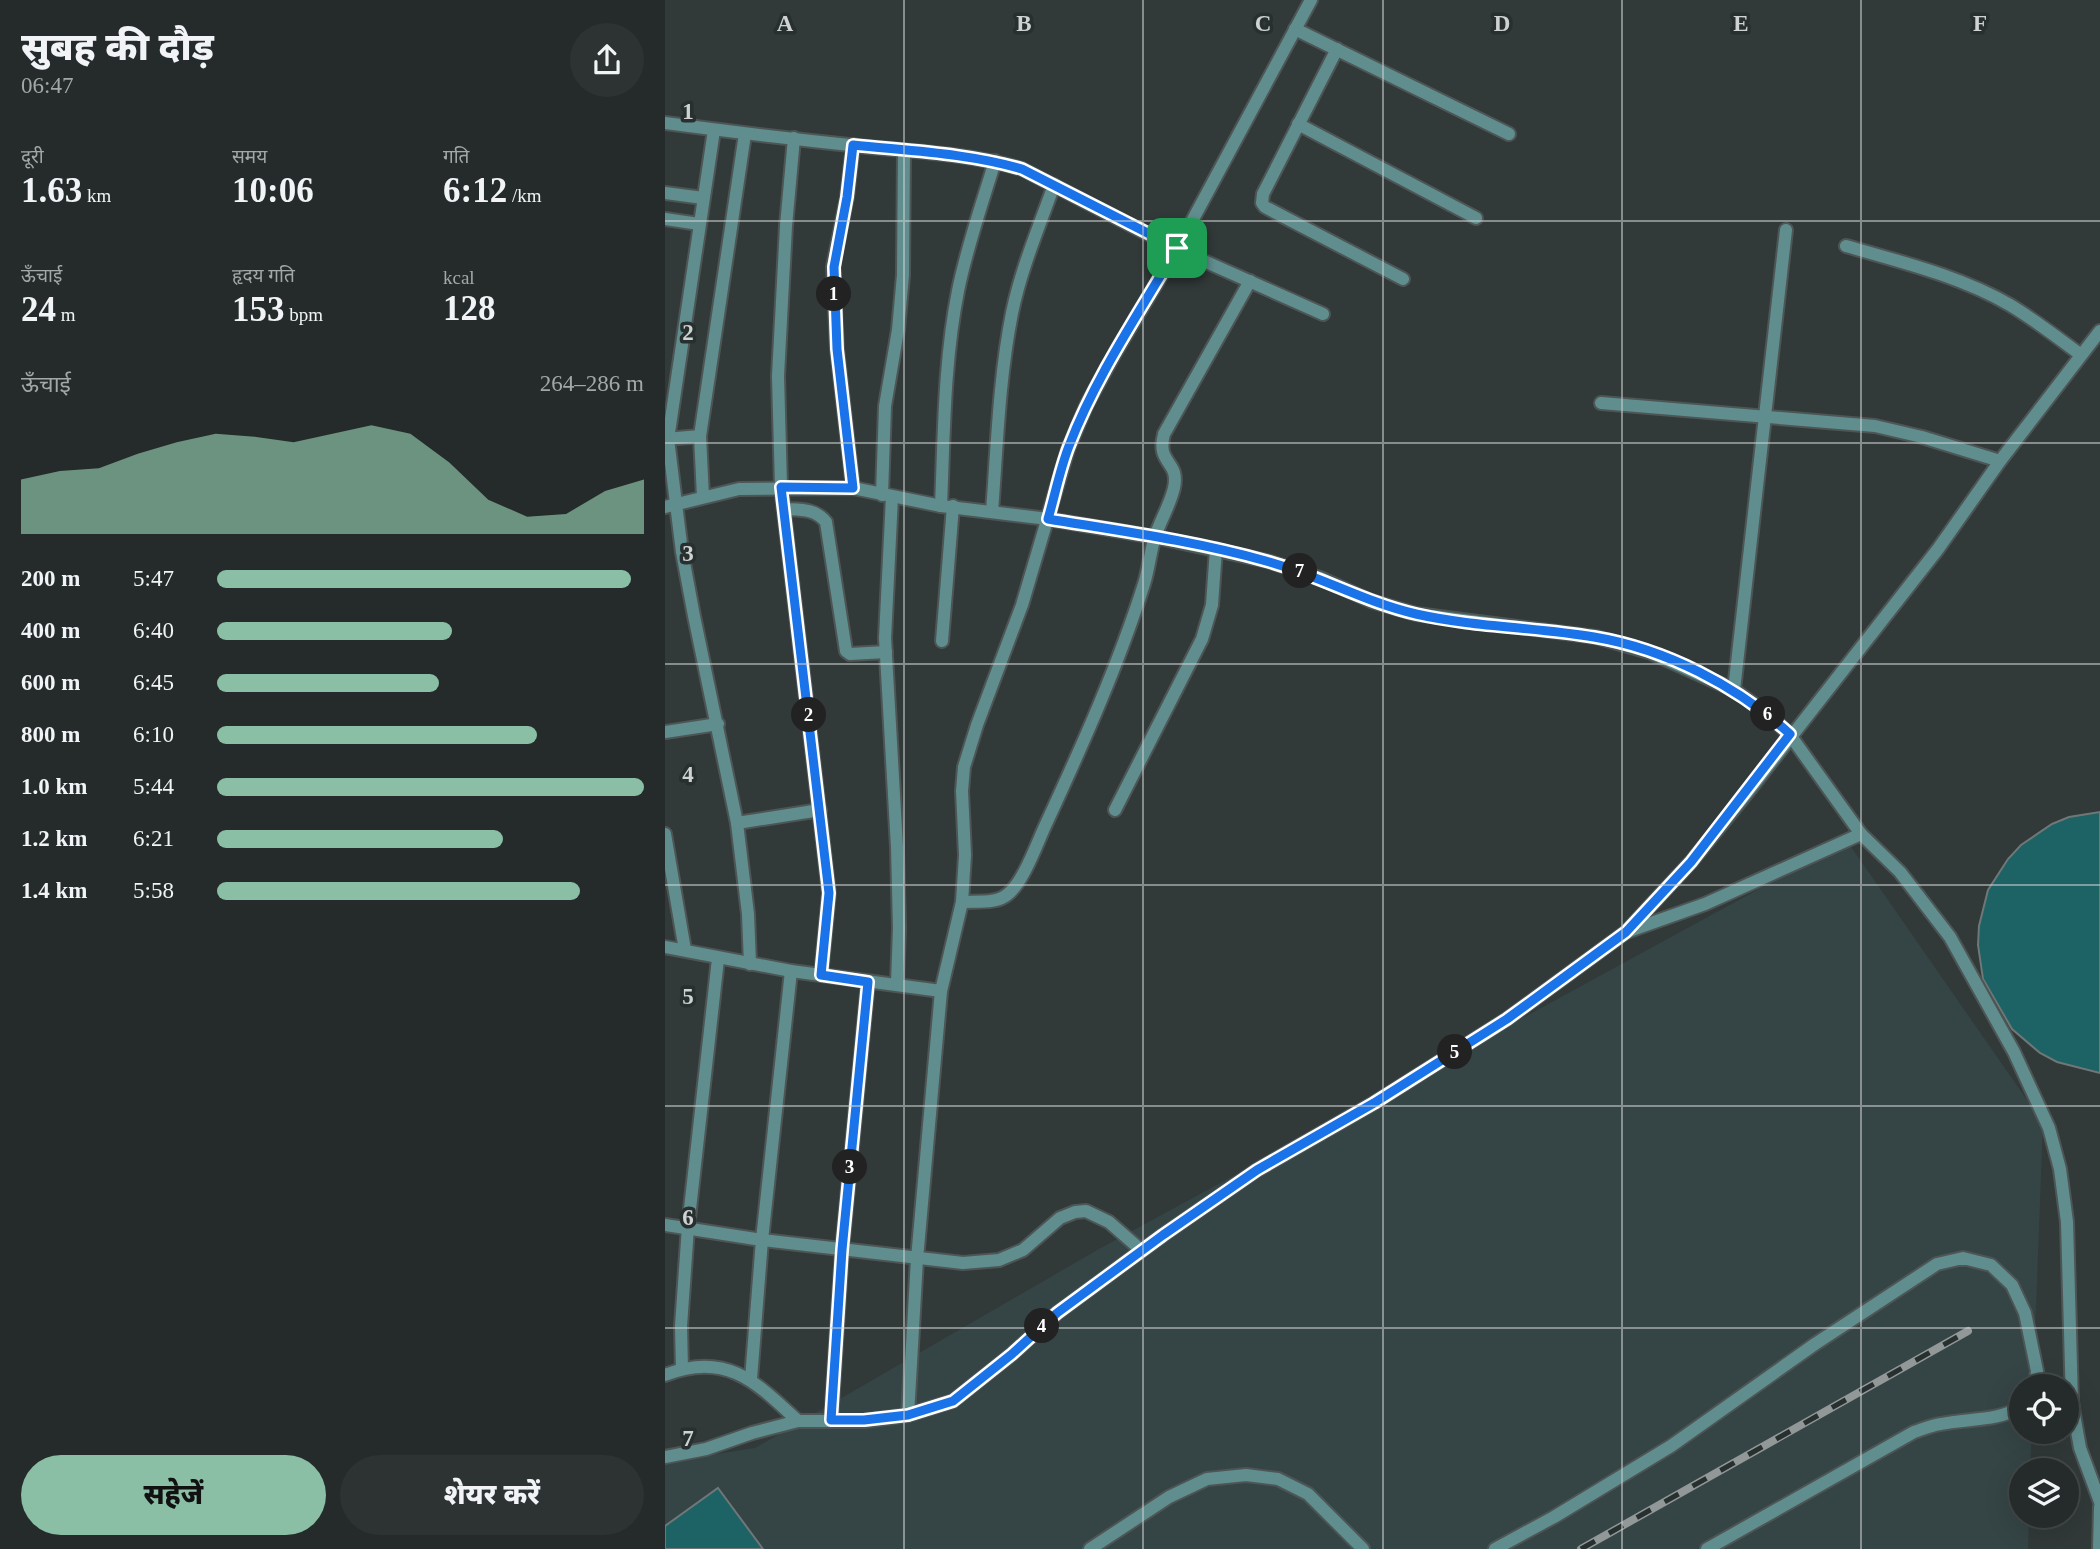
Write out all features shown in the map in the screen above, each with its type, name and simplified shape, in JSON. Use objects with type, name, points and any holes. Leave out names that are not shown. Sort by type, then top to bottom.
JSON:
[{"type":"street","points":[[908,1415],[917,1259],[941,991],[962,902],[965,855],[962,791],[964,767],[1022,605],[1068,449],[1087,404],[1177,248],[1311,0]]},
{"type":"street","points":[[1295,29],[1509,134]]},
{"type":"street","points":[[1337,49],[1263,194],[1262,203],[1403,279]]},
{"type":"street","points":[[665,123],[995,161],[1022,169],[1177,248],[1323,314]]},
{"type":"street","points":[[1298,124],[1476,218]]},
{"type":"street","points":[[714,130],[667,439],[670,505],[737,823],[748,914],[750,964]]},
{"type":"street","points":[[703,497],[700,436],[745,134]]},
{"type":"street","points":[[794,138],[778,376],[781,487],[829,893],[821,975]]},
{"type":"street","points":[[853,145],[834,267],[836,335],[853,488]]},
{"type":"street","points":[[897,984],[897,847],[886,652],[885,406],[898,330],[903,275],[904,150]]},
{"type":"street","points":[[942,640],[949,352],[967,249],[995,161]]},
{"type":"street","points":[[992,512],[1002,381],[1012,312],[1027,259],[1054,185]]},
{"type":"street","points":[[665,192],[703,198]]},
{"type":"street","points":[[665,219],[699,224]]},
{"type":"street","points":[[1734,690],[1786,230]]},
{"type":"street","points":[[1846,246],[1926,269],[1977,289],[2038,322],[2081,355]]},
{"type":"street","points":[[962,902],[1000,900],[1017,884],[1098,708],[1145,582],[1155,537],[1174,488],[1175,477],[1161,450],[1164,434],[1250,281]]},
{"type":"street","points":[[665,1457],[798,1421],[864,1420],[908,1415],[953,1401],[1012,1354],[1057,1313],[1141,1250],[1257,1170],[1374,1103],[1507,1019],[1626,932],[1691,862],[1938,549],[2000,461],[2100,331]]},
{"type":"street","points":[[665,365],[679,367]]},
{"type":"street","points":[[1601,404],[1875,426],[2000,461]]},
{"type":"street","points":[[667,439],[700,436]]},
{"type":"street","points":[[670,505],[739,489],[853,488],[947,506],[1155,537],[1267,561],[1319,578],[1371,601],[1416,614],[1596,637],[1649,652],[1734,690],[1790,734],[1861,834],[1899,872],[1950,937],[2014,1052],[2049,1128],[2060,1169],[2067,1222],[2072,1403],[2080,1448],[2100,1504],[2099,1549]]},
{"type":"street","points":[[783,509],[813,512],[826,522],[846,651],[850,654],[886,652]]},
{"type":"street","points":[[1115,810],[1202,639],[1212,605],[1216,548]]},
{"type":"street","points":[[665,732],[718,724]]},
{"type":"street","points":[[737,823],[820,810]]},
{"type":"street","points":[[665,834],[685,950]]},
{"type":"street","points":[[1626,932],[1705,904],[1861,834]]},
{"type":"street","points":[[665,947],[791,971],[941,991]]},
{"type":"street","points":[[682,1369],[681,1326],[688,1227],[718,959]]},
{"type":"street","points":[[751,1379],[762,1240],[791,971]]},
{"type":"street","points":[[831,1420],[842,1250],[868,982]]},
{"type":"street","points":[[665,1225],[762,1240],[963,1263],[999,1259],[1023,1250],[1060,1218],[1086,1211],[1109,1222],[1141,1250]]},
{"type":"street","points":[[1495,1549],[1554,1517],[1671,1446],[1815,1344],[1937,1264],[1963,1258],[1991,1265],[2012,1285],[2025,1313],[2037,1374]]},
{"type":"street","points":[[665,1376],[682,1369],[703,1366],[730,1370],[751,1379],[798,1421]]},
{"type":"street","points":[[1707,1549],[1914,1432],[1942,1423],[1982,1420],[2009,1413]]},
{"type":"street","points":[[1090,1549],[1169,1497],[1207,1479],[1246,1475],[1278,1479],[1308,1494],[1363,1549]]},
{"type":"shaded area","points":[[1847,841],[2043,1123],[2033,1374],[2009,1374],[2009,1444],[2031,1444],[2031,1458],[2009,1458],[2009,1528],[2029,1528],[2028,1549],[665,1549],[665,1462],[755,1448],[1099,1249]]},
{"type":"building","points":[[2100,812],[2100,1073],[2057,1062],[2040,1053],[2012,1029],[1983,979],[1978,945],[1979,926],[1988,890],[2008,859],[2021,845],[2052,824],[2069,817]]},
{"type":"building","points":[[718,1488],[763,1549],[665,1549],[665,1526]]},
{"type":"railway","points":[[1581,1549],[1968,1331]]},
{"type":"route","points":[[853,145],[955,155],[995,161],[1022,169],[1177,248],[1087,404],[1068,449],[1048,519],[1216,548],[1267,561],[1319,578],[1371,601],[1416,614],[1596,637],[1649,652],[1734,690],[1790,734],[1691,862],[1626,932],[1507,1019],[1374,1103],[1257,1170],[1057,1313],[1012,1354],[953,1401],[908,1415],[864,1420],[831,1420],[842,1250],[868,982],[821,975],[828,919],[827,866],[781,487],[853,488],[837,349],[834,267],[853,145]]}]
